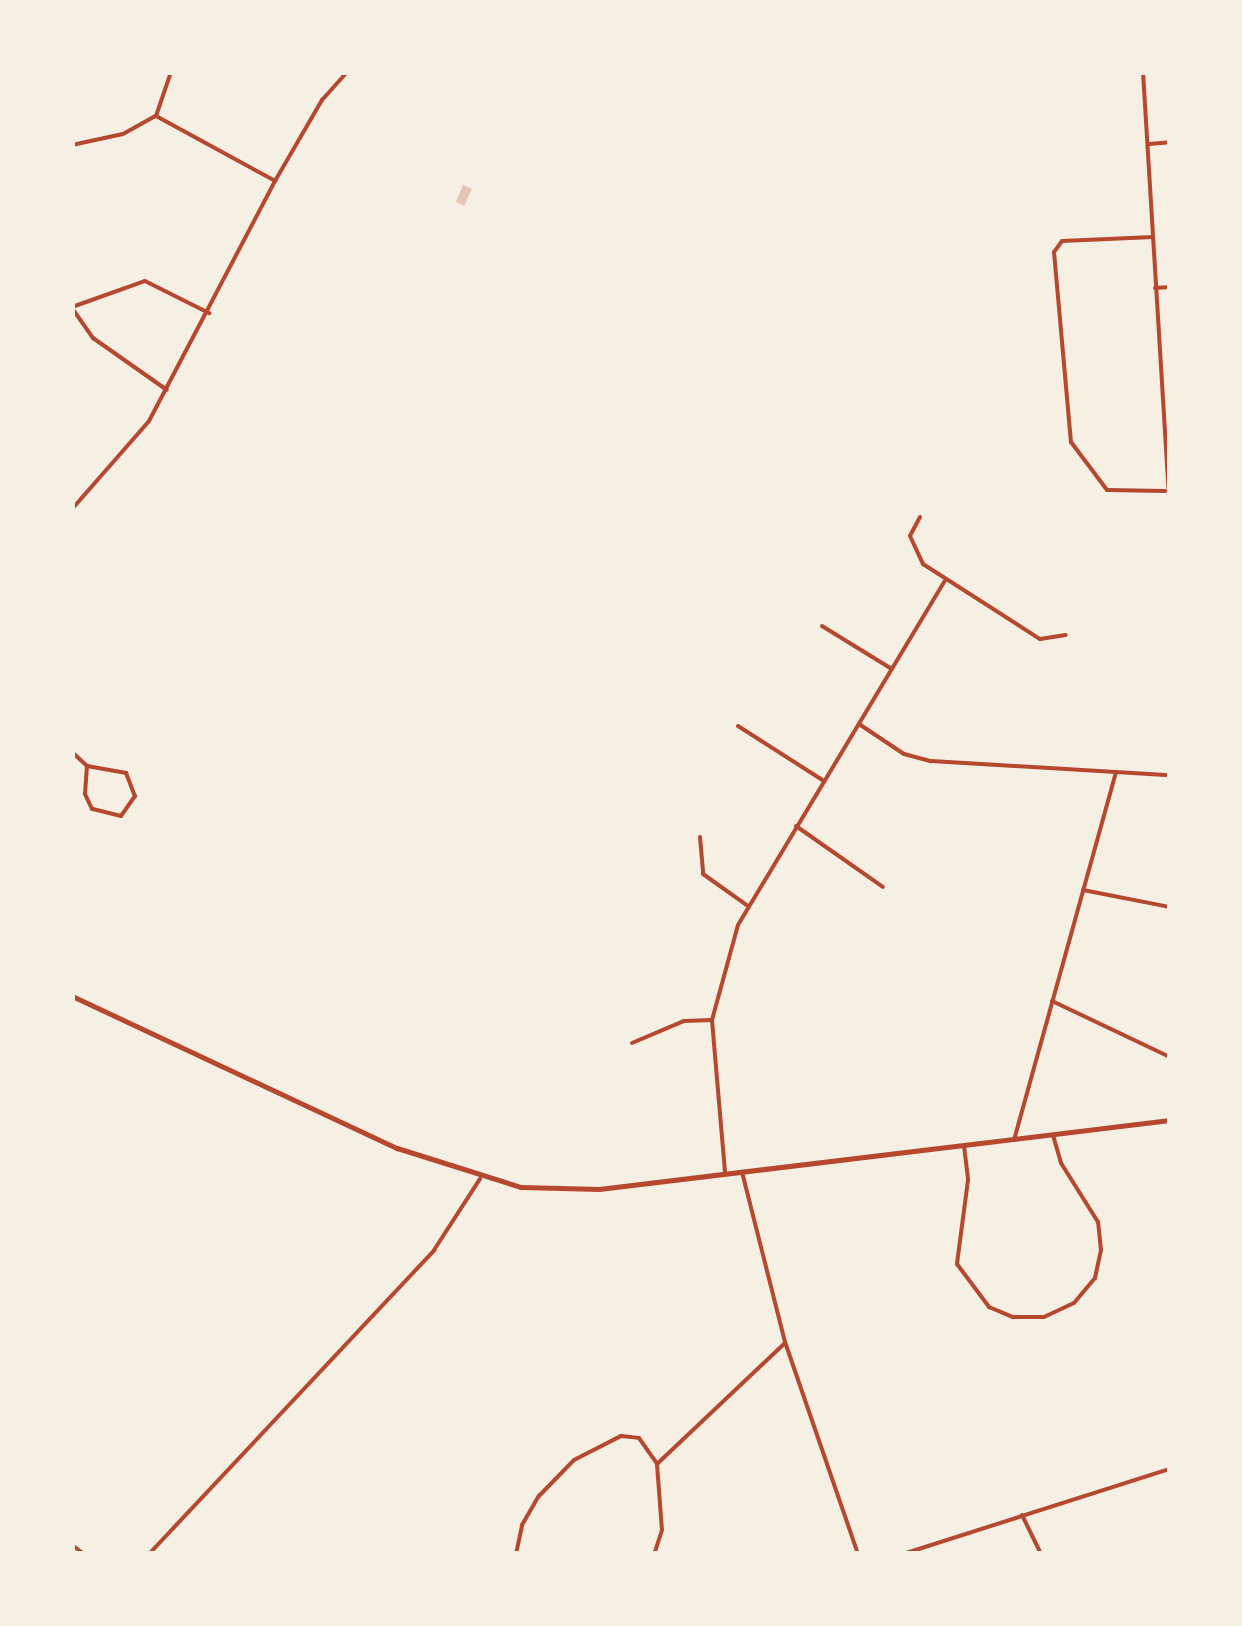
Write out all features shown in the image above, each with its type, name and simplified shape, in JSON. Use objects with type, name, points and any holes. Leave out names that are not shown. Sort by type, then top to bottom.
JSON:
[{"type":"highway","points":[[72,996],[397,1148],[480,1179],[563,1191],[1170,1120]]},
{"type":"street","points":[[72,145],[123,134],[156,116],[170,72]]},
{"type":"street","points":[[74,505],[149,421],[276,181],[322,100],[347,72]]},
{"type":"street","points":[[1143,72],[1170,518]]},
{"type":"street","points":[[156,116],[276,181]]},
{"type":"street","points":[[1149,144],[1170,142]]},
{"type":"street","points":[[1153,237],[1062,241],[1054,252],[1071,442],[1107,490],[1167,490]]},
{"type":"street","points":[[167,390],[93,338],[72,308],[145,281],[210,312]]},
{"type":"street","points":[[1155,288],[1170,287]]},
{"type":"street","points":[[920,516],[910,536],[912,550],[946,581],[1040,640],[1066,635]]},
{"type":"street","points":[[725,1172],[712,1020],[722,968],[748,906],[946,581]]},
{"type":"street","points":[[822,626],[892,669]]},
{"type":"street","points":[[858,724],[904,754],[931,762],[1170,776]]},
{"type":"street","points":[[738,726],[824,781]]},
{"type":"street","points":[[72,752],[86,766],[92,810],[121,816],[135,796],[134,784],[118,769],[86,766]]},
{"type":"street","points":[[1014,1140],[1116,775]]},
{"type":"street","points":[[796,826],[883,886]]},
{"type":"street","points":[[700,837],[703,874],[748,906]]},
{"type":"street","points":[[1083,890],[1170,907]]},
{"type":"street","points":[[1052,1001],[1170,1057]]},
{"type":"street","points":[[632,1042],[684,1021],[712,1020]]},
{"type":"street","points":[[964,1146],[968,1180],[956,1264],[988,1307],[1013,1317],[1044,1317],[1074,1303],[1094,1278],[1100,1250],[1098,1222],[1061,1163],[1053,1135]]},
{"type":"street","points":[[742,1172],[786,1342],[858,1554]]},
{"type":"street","points":[[149,1554],[434,1250],[480,1179]]},
{"type":"street","points":[[657,1464],[786,1342]]},
{"type":"street","points":[[516,1554],[522,1525],[539,1496],[607,1439],[639,1438],[657,1464],[662,1530],[654,1554]]},
{"type":"street","points":[[903,1554],[1170,1468]]},
{"type":"street","points":[[1022,1516],[1041,1554]]},
{"type":"street","points":[[72,1545],[84,1554]]},
{"type":"building","points":[[463,185],[472,189],[464,206],[456,202]]}]
